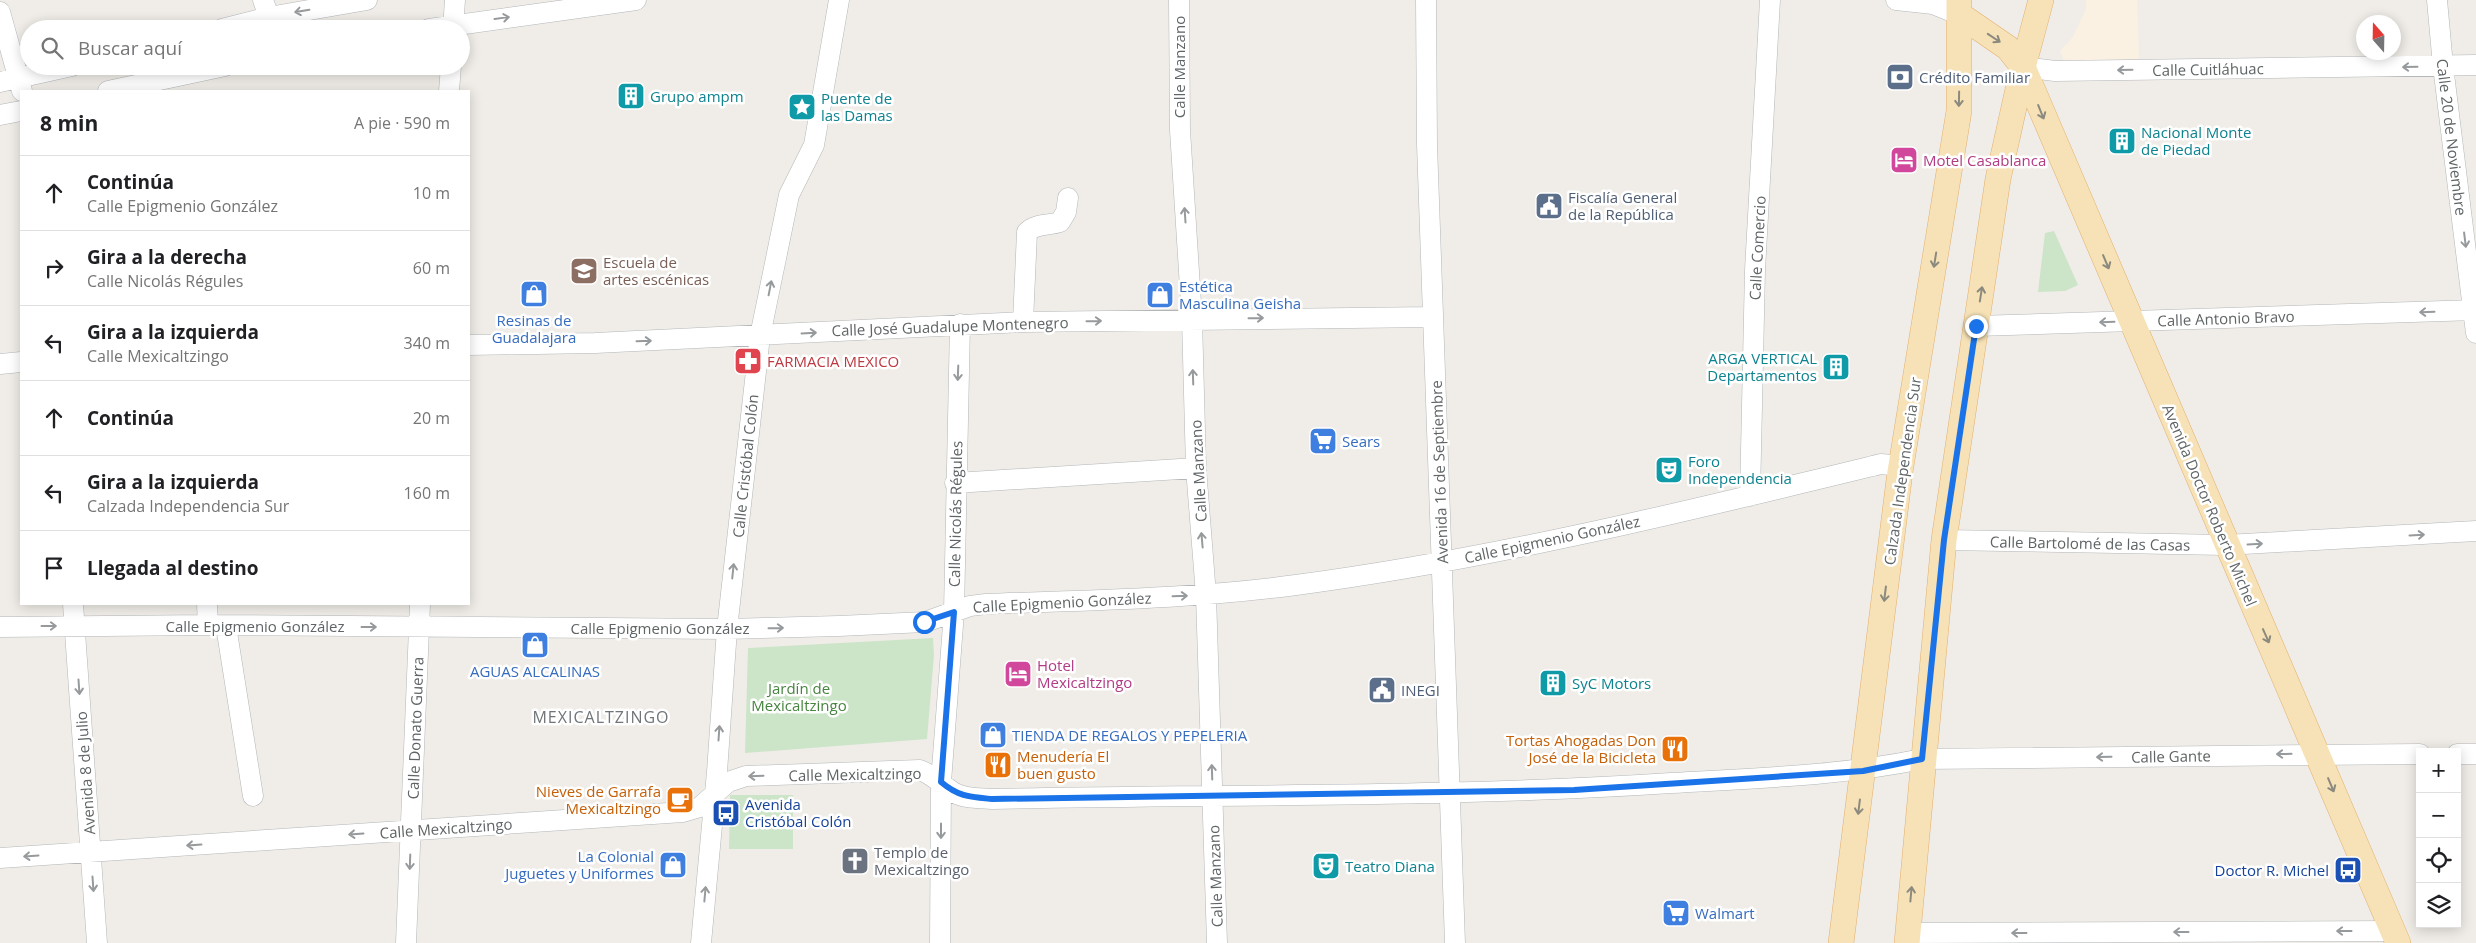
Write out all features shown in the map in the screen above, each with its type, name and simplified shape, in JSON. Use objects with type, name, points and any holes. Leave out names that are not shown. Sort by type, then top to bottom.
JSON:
[{"type":"main road","points":[[1908,938],[1922,759],[1944,540],[1998,179],[2023,67],[2041,0]]},
{"type":"main road","points":[[1959,8],[2008,48],[2023,67]]},
{"type":"main road","name":"Calzada Independencia Sur","points":[[1842,943],[1900,472],[1958,111],[1959,8]]},
{"type":"main road","name":"Avenida Doctor Roberto Michel","points":[[2023,67],[2395,937]]},
{"type":"street","points":[[241,20],[266,8],[367,0]]},
{"type":"street","points":[[453,20],[455,0]]},
{"type":"street","points":[[470,24],[636,0]]},
{"type":"street","name":"Calle Cristóbal Colón","points":[[701,943],[727,629],[760,336],[789,195],[814,145],[840,0]]},
{"type":"street","name":"Calle Manzano","points":[[1179,0],[1180,130],[1192,319],[1196,468],[1206,595],[1217,943]]},
{"type":"street","name":"Avenida 16 de Septiembre","points":[[1426,0],[1427,144],[1432,317],[1443,563],[1455,943]]},
{"type":"street","name":"Calle Comercio","points":[[1750,496],[1755,270],[1770,0]]},
{"type":"street","points":[[1896,0],[1959,8]]},
{"type":"street","name":"Calle 20 de Noviembre","points":[[2437,0],[2443,66],[2475,310],[2476,333]]},
{"type":"street","points":[[0,12],[13,84],[42,75]]},
{"type":"street","name":"Calle Cuitláhuac","points":[[2023,67],[2055,71],[2476,65]]},
{"type":"street","points":[[117,90],[187,82],[204,75]]},
{"type":"street","points":[[449,90],[450,75]]},
{"type":"street","points":[[0,114],[20,111]]},
{"type":"street","points":[[1023,322],[1027,232],[1032,227],[1060,222],[1066,212],[1068,198]]},
{"type":"street","name":"Calle Antonio Bravo","points":[[1976,326],[2475,310]]},
{"type":"street","name":"Calle José Guadalupe Montenegro","points":[[470,345],[595,343],[1023,322],[1432,317]]},
{"type":"street","name":"Calle Nicolás Régules","points":[[940,943],[941,782],[954,612],[955,482],[960,324]]},
{"type":"street","points":[[0,364],[20,362]]},
{"type":"street","name":"Calle Epigmenio González","points":[[0,627],[217,626],[727,629],[924,622],[986,604],[1206,595],[1296,586],[1443,563],[1750,496],[1881,464],[1891,465],[1900,472]]},
{"type":"street","points":[[955,482],[1196,468]]},
{"type":"street","name":"Calle Bartolomé de las Casas","points":[[1944,540],[2226,545],[2476,531]]},
{"type":"street","name":"Avenida 8 de Julio","points":[[73,605],[96,943]]},
{"type":"street","points":[[207,605],[217,626],[253,796]]},
{"type":"street","name":"Calle Donato Guerra","points":[[406,943],[420,605]]},
{"type":"street","name":"Calle Gante","points":[[1863,771],[1922,759],[2416,754]]},
{"type":"street","points":[[2461,754],[2476,754]]},
{"type":"street","name":"Calle Mexicaltzingo","points":[[0,858],[683,812],[700,807],[728,782],[746,776],[920,770],[931,774],[961,795],[992,799],[1574,790],[1863,771]]},
{"type":"street","points":[[1908,938],[2395,937]]},
{"type":"shaded area","points":[[2086,0],[2137,0],[2139,59],[2064,61],[2060,51],[2073,37],[2086,9]]},
{"type":"green space","points":[[2054,231],[2078,285],[2065,291],[2038,292],[2045,233]]},
{"type":"green space","name":"Jardín de Mexicaltzingo","points":[[933,638],[934,655],[927,739],[745,753],[748,648]]},
{"type":"green space","points":[[730,795],[793,795],[793,849],[729,849]]},
{"type":"place","name":"Crédito Familiar","points":[[1900,77]]},
{"type":"place","name":"Grupo ampm","points":[[631,96]]},
{"type":"place","name":"Puente de las Damas","points":[[802,107]]},
{"type":"place","name":"Nacional Monte de Piedad","points":[[2122,141]]},
{"type":"place","name":"Motel Casablanca","points":[[1904,160]]},
{"type":"place","name":"Fiscalía General de la República","points":[[1549,206]]},
{"type":"place","name":"Escuela de artes escénicas","points":[[584,271]]},
{"type":"place","name":"Resinas de Guadalajara","points":[[534,294]]},
{"type":"place","name":"Estética Masculina Geisha","points":[[1160,295]]},
{"type":"place","name":"FARMACIA MEXICO","points":[[748,361]]},
{"type":"place","name":"ARGA VERTICAL Departamentos","points":[[1836,367]]},
{"type":"place","name":"Sears","points":[[1323,441]]},
{"type":"place","name":"Foro Independencia","points":[[1669,470]]},
{"type":"place","name":"AGUAS ALCALINAS","points":[[535,645]]},
{"type":"place","name":"Hotel Mexicaltzingo","points":[[1018,674]]},
{"type":"place","name":"SyC Motors","points":[[1553,683]]},
{"type":"place","name":"INEGI","points":[[1382,690]]},
{"type":"place","name":"TIENDA DE REGALOS Y PEPELERIA","points":[[993,735]]},
{"type":"place","name":"Tortas Ahogadas Don José de la Bicicleta","points":[[1675,749]]},
{"type":"place","name":"Menudería El buen gusto","points":[[998,765]]},
{"type":"place","name":"Nieves de Garrafa Mexicaltzingo","points":[[680,800]]},
{"type":"place","name":"Avenida Cristóbal Colón","points":[[726,813]]},
{"type":"place","name":"Templo de Mexicaltzingo","points":[[855,861]]},
{"type":"place","name":"La Colonial Juguetes y Uniformes","points":[[673,865]]},
{"type":"place","name":"Teatro Diana","points":[[1326,866]]},
{"type":"place","name":"Doctor R. Michel","points":[[2348,870]]},
{"type":"place","name":"Walmart","points":[[1676,913]]},
{"type":"district","name":"MEXICALTZINGO","points":[[601,717]]},
{"type":"route","points":[[924,622],[939,619],[954,612],[941,782],[954,793],[968,797],[992,799],[1574,790],[1863,771],[1922,759],[1944,540],[1976,326]]}]
